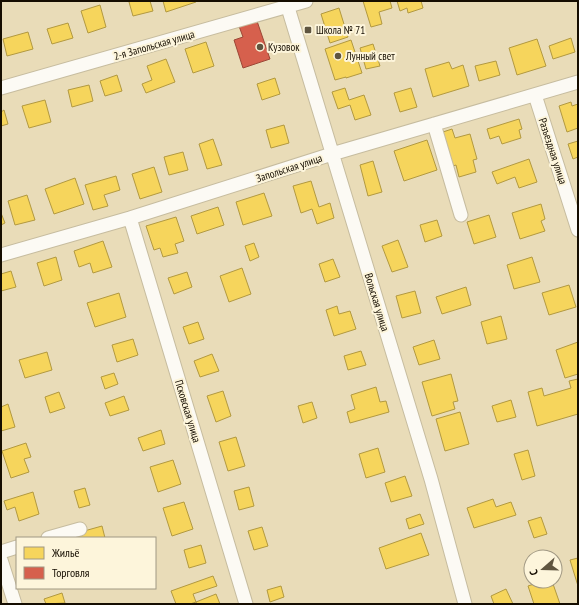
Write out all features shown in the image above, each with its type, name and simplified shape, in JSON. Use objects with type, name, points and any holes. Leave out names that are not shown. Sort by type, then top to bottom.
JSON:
[{"type":"street","name":"2-я Запольская улица","points":[[1,88],[287,4],[306,1]]},
{"type":"street","name":"Вольская улица","points":[[287,4],[431,479],[465,604]]},
{"type":"street","name":"Запольская улица","points":[[1,255],[130,218],[332,154],[578,82]]},
{"type":"street","name":"Разъездная улица","points":[[535,95],[578,230]]},
{"type":"street","points":[[434,124],[461,215]]},
{"type":"street","name":"Псковская улица","points":[[130,218],[246,604]]},
{"type":"street","points":[[52,537],[80,529]]},
{"type":"street","points":[[1,552],[16,547]]},
{"type":"street","points":[[1,560],[15,604]]},
{"type":"building: Жильё","points":[[150,1],[153,11],[133,16],[129,2]]},
{"type":"building: Жильё","points":[[163,1],[196,1],[196,2],[166,12]]},
{"type":"building: Жильё","points":[[363,1],[390,1],[392,8],[379,12],[382,24],[371,27]]},
{"type":"building: Жильё","points":[[397,1],[421,1],[423,8],[408,13],[407,8],[400,11]]},
{"type":"building: Жильё","points":[[100,5],[106,27],[88,33],[81,11]]},
{"type":"building: Жильё","points":[[339,8],[348,37],[330,43],[321,14]]},
{"type":"building: Жильё","points":[[68,23],[73,38],[52,44],[47,29]]},
{"type":"building: Жильё","points":[[28,32],[33,49],[7,56],[3,39]]},
{"type":"building: Жильё","points":[[571,38],[575,52],[553,59],[549,46]]},
{"type":"building: Жильё","points":[[537,39],[546,66],[517,75],[509,48]]},
{"type":"building: Жильё","points":[[351,40],[362,73],[335,80],[325,49]]},
{"type":"building: Жильё","points":[[206,42],[214,66],[193,73],[185,49]]},
{"type":"building: Жильё","points":[[373,44],[380,66],[366,69],[360,48]]},
{"type":"building: Жильё","points":[[166,59],[175,82],[146,93],[142,84],[152,80],[147,66]]},
{"type":"building: Жильё","points":[[496,61],[500,75],[479,81],[475,66]]},
{"type":"building: Жильё","points":[[449,62],[452,69],[463,65],[469,86],[433,97],[425,69]]},
{"type":"building: Жильё","points":[[117,75],[122,91],[105,96],[100,81]]},
{"type":"building: Жильё","points":[[275,78],[280,94],[262,100],[257,84]]},
{"type":"building: Жильё","points":[[89,85],[93,101],[72,107],[68,90]]},
{"type":"building: Жильё","points":[[345,88],[349,100],[364,95],[371,115],[355,120],[350,105],[338,109],[332,92]]},
{"type":"building: Жильё","points":[[411,88],[417,107],[400,112],[394,93]]},
{"type":"building: Жильё","points":[[45,100],[51,122],[29,128],[22,106]]},
{"type":"building: Жильё","points":[[571,102],[572,106],[578,104],[578,128],[567,132],[559,106]]},
{"type":"building: Жильё","points":[[4,110],[8,124],[1,126],[1,112]]},
{"type":"building: Жильё","points":[[519,119],[522,129],[519,130],[521,138],[502,144],[499,136],[490,139],[487,129]]},
{"type":"building: Жильё","points":[[284,125],[289,143],[271,148],[266,130]]},
{"type":"building: Жильё","points":[[452,129],[455,138],[470,134],[477,159],[473,160],[476,172],[459,177],[456,165],[450,167],[440,133]]},
{"type":"building: Жильё","points":[[213,139],[222,165],[207,169],[199,144]]},
{"type":"building: Жильё","points":[[427,140],[437,170],[404,181],[394,151]]},
{"type":"building: Жильё","points":[[578,141],[578,157],[573,159],[568,144]]},
{"type":"building: Жильё","points":[[183,152],[188,170],[169,175],[164,157]]},
{"type":"building: Жильё","points":[[529,159],[537,182],[519,188],[515,177],[497,184],[492,172]]},
{"type":"building: Жильё","points":[[373,161],[382,192],[368,196],[360,165]]},
{"type":"building: Жильё","points":[[154,167],[162,192],[140,199],[132,174]]},
{"type":"building: Жильё","points":[[116,176],[120,190],[104,195],[108,206],[93,210],[85,185]]},
{"type":"building: Жильё","points":[[75,178],[84,204],[54,214],[45,189]]},
{"type":"building: Жильё","points":[[311,181],[319,207],[330,203],[334,218],[317,224],[312,209],[301,213],[293,186]]},
{"type":"building: Жильё","points":[[264,193],[272,216],[243,225],[236,202]]},
{"type":"building: Жильё","points":[[27,195],[35,220],[15,225],[8,201]]},
{"type":"building: Жильё","points":[[541,204],[545,219],[541,221],[545,231],[520,239],[512,213]]},
{"type":"building: Жильё","points":[[218,207],[224,225],[197,234],[191,216]]},
{"type":"building: Жильё","points":[[1,213],[5,223],[1,225]]},
{"type":"building: Жильё","points":[[489,215],[496,237],[474,244],[467,222]]},
{"type":"building: Жильё","points":[[176,217],[184,241],[175,244],[178,253],[163,257],[160,248],[154,250],[146,226]]},
{"type":"building: Жильё","points":[[437,220],[442,236],[425,242],[420,225]]},
{"type":"building: Жильё","points":[[398,240],[408,267],[392,272],[382,246]]},
{"type":"building: Жильё","points":[[103,241],[112,267],[93,273],[90,263],[79,267],[74,251]]},
{"type":"building: Жильё","points":[[254,243],[259,257],[250,261],[245,246]]},
{"type":"building: Жильё","points":[[56,257],[62,280],[44,286],[37,263]]},
{"type":"building: Жильё","points":[[532,257],[540,282],[514,289],[507,265]]},
{"type":"building: Жильё","points":[[333,259],[340,277],[325,282],[319,264]]},
{"type":"building: Жильё","points":[[242,268],[251,294],[229,302],[220,276]]},
{"type":"building: Жильё","points":[[11,271],[16,287],[1,291],[1,274]]},
{"type":"building: Жильё","points":[[187,272],[192,287],[174,294],[168,278]]},
{"type":"building: Жильё","points":[[569,285],[576,307],[549,315],[542,293]]},
{"type":"building: Жильё","points":[[466,287],[471,305],[442,314],[436,297]]},
{"type":"building: Жильё","points":[[415,291],[421,313],[402,318],[396,296]]},
{"type":"building: Жильё","points":[[119,293],[126,317],[95,327],[87,303]]},
{"type":"building: Жильё","points":[[337,306],[339,314],[350,311],[356,329],[334,336],[326,310]]},
{"type":"building: Жильё","points":[[501,316],[507,339],[487,344],[481,322]]},
{"type":"building: Жильё","points":[[198,322],[204,339],[189,344],[183,327]]},
{"type":"building: Жильё","points":[[133,339],[138,355],[117,362],[112,345]]},
{"type":"building: Жильё","points":[[434,340],[440,359],[419,365],[413,347]]},
{"type":"building: Жильё","points":[[578,342],[578,374],[565,378],[556,350]]},
{"type":"building: Жильё","points":[[361,351],[366,365],[348,370],[344,356]]},
{"type":"building: Жильё","points":[[47,352],[52,370],[25,378],[19,360]]},
{"type":"building: Жильё","points":[[212,354],[219,371],[200,377],[194,361]]},
{"type":"building: Жильё","points":[[114,373],[118,384],[105,389],[101,377]]},
{"type":"building: Жильё","points":[[451,374],[458,401],[453,402],[455,409],[432,416],[422,382]]},
{"type":"building: Жильё","points":[[578,379],[578,414],[537,426],[528,392],[542,388],[544,396],[571,388],[569,381]]},
{"type":"building: Жильё","points":[[376,387],[380,402],[386,401],[389,412],[350,423],[347,412],[355,409],[351,395]]},
{"type":"building: Жильё","points":[[223,391],[231,416],[216,422],[207,396]]},
{"type":"building: Жильё","points":[[59,392],[65,408],[50,413],[45,397]]},
{"type":"building: Жильё","points":[[124,396],[129,410],[110,416],[105,403]]},
{"type":"building: Жильё","points":[[511,400],[516,417],[497,422],[492,406]]},
{"type":"building: Жильё","points":[[312,402],[317,418],[303,423],[298,406]]},
{"type":"building: Жильё","points":[[8,404],[15,427],[1,431],[1,407]]},
{"type":"building: Жильё","points":[[460,412],[469,444],[445,451],[436,419]]},
{"type":"building: Жильё","points":[[161,430],[165,444],[143,451],[138,438]]},
{"type":"building: Жильё","points":[[236,437],[245,466],[228,471],[219,442]]},
{"type":"building: Жильё","points":[[26,443],[31,457],[24,459],[29,472],[11,478],[2,451]]},
{"type":"building: Жильё","points":[[378,448],[385,472],[366,478],[359,454]]},
{"type":"building: Жильё","points":[[528,450],[535,476],[522,480],[514,454]]},
{"type":"building: Жильё","points":[[173,460],[181,484],[158,492],[150,467]]},
{"type":"building: Жильё","points":[[405,476],[412,496],[391,502],[385,483]]},
{"type":"building: Жильё","points":[[249,487],[254,506],[239,510],[234,491]]},
{"type":"building: Жильё","points":[[85,488],[90,505],[79,508],[74,491]]},
{"type":"building: Жильё","points":[[33,492],[39,514],[19,521],[15,507],[7,510],[4,501]]},
{"type":"building: Жильё","points":[[493,499],[496,507],[511,502],[516,515],[474,528],[467,508]]},
{"type":"building: Жильё","points":[[184,502],[193,529],[172,536],[163,508]]},
{"type":"building: Жильё","points":[[420,514],[424,524],[409,529],[406,519]]},
{"type":"building: Жильё","points":[[541,517],[547,534],[534,538],[528,521]]},
{"type":"building: Жильё","points":[[102,526],[105,537],[79,537],[77,533]]},
{"type":"building: Жильё","points":[[262,527],[268,546],[254,550],[248,531]]},
{"type":"building: Жильё","points":[[421,533],[429,555],[386,569],[379,548]]},
{"type":"building: Жильё","points":[[201,545],[206,563],[189,568],[184,550]]},
{"type":"building: Жильё","points":[[578,558],[578,586],[570,560]]},
{"type":"building: Жильё","points":[[213,576],[217,586],[193,594],[196,602],[190,604],[176,604],[171,591]]},
{"type":"building: Жильё","points":[[281,586],[284,597],[270,602],[267,590]]},
{"type":"building: Жильё","points":[[506,589],[513,604],[494,604],[491,596]]},
{"type":"building: Жильё","points":[[529,589],[555,589],[560,604],[534,604]]},
{"type":"building: Жильё","points":[[62,593],[65,603],[46,604],[44,599]]},
{"type":"building: Жильё","points":[[216,594],[220,604],[197,604],[196,602]]},
{"type":"building: Торговля","points":[[257,21],[270,59],[243,68],[234,40],[243,37],[239,26]]},
{"type":"place","name":"Школа № 71","points":[[308,30]]},
{"type":"place","name":"Кузовок","points":[[260,47]]},
{"type":"place","name":"Лунный свет","points":[[338,56]]}]
